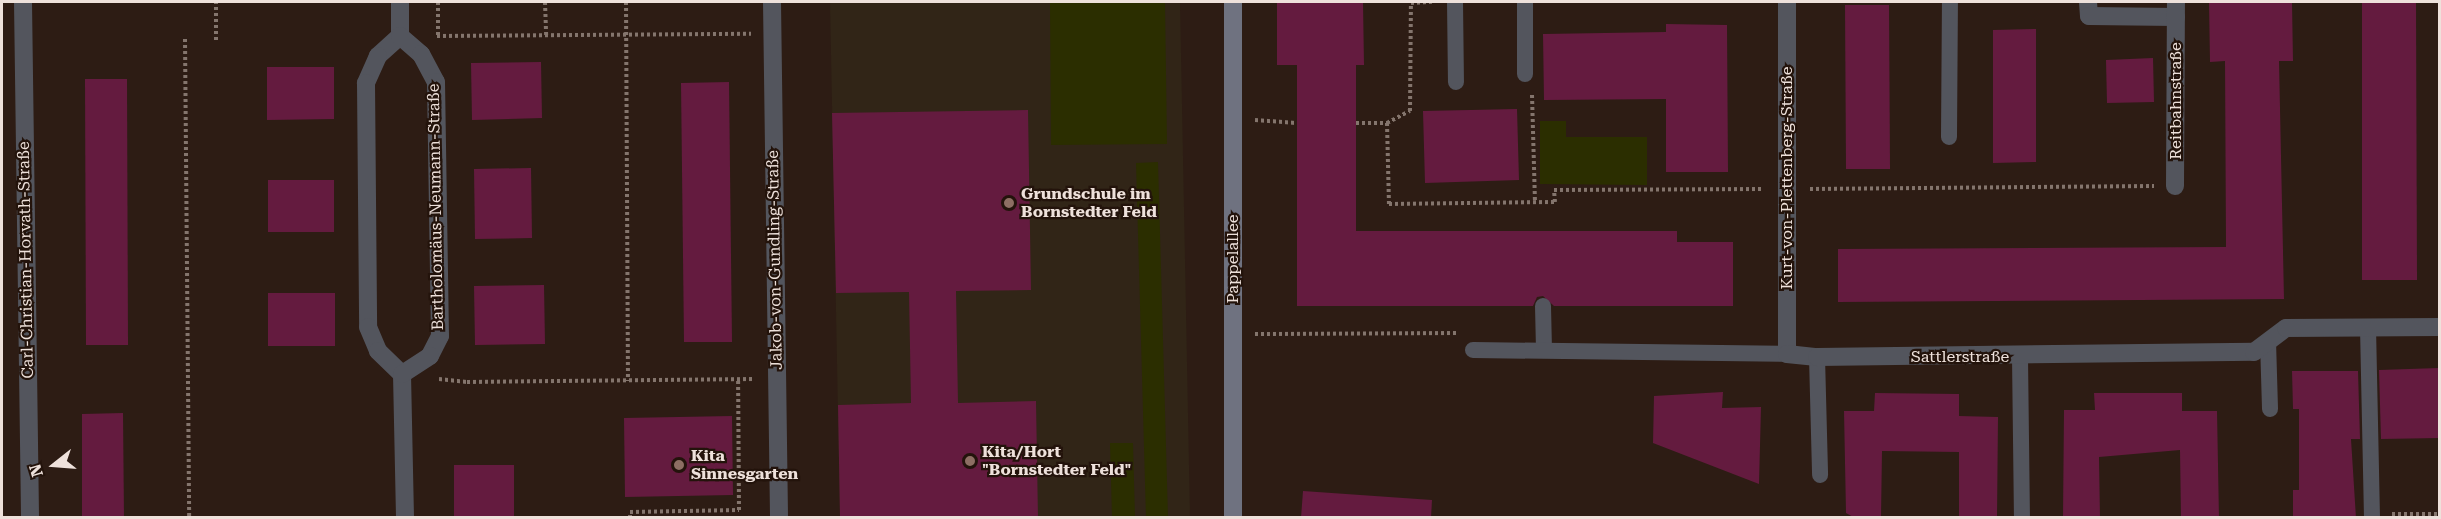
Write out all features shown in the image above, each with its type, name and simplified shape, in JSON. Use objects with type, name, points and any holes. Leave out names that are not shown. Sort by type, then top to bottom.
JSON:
[{"type":"street","name":"Carl-Christian-Horvath-Straße","points":[[23,2],[30,518]]},
{"type":"street","points":[[400,2],[400,36],[378,56],[366,83],[367,292],[368,327],[378,351],[402,374],[405,518]]},
{"type":"street","name":"Jakob-von-Gundling-Straße","points":[[772,2],[779,518]]},
{"type":"street","name":"Pappelallee","points":[[1233,2],[1233,518]]},
{"type":"street","name":"Kurt-von-Plettenberg-Straße","points":[[1787,2],[1787,354]]},
{"type":"street","name":"Reitbahnstraße","points":[[2088,2],[2089,16],[2176,9],[2175,186]]},
{"type":"street","name":"Bartholomäus-Neumann-Straße","points":[[400,36],[421,54],[436,82],[440,336],[430,356],[402,374]]},
{"type":"street","name":"Sattlerstraße","points":[[1787,354],[1817,357],[2020,357],[2254,352],[2286,328],[2439,327]]},
{"type":"lane","points":[[1455,2],[1456,82]]},
{"type":"lane","points":[[1525,2],[1525,74]]},
{"type":"lane","points":[[1949,138],[1950,2]]},
{"type":"lane","points":[[1543,306],[1544,350]]},
{"type":"lane","points":[[2368,327],[2372,515]]},
{"type":"lane","points":[[2268,341],[2270,409]]},
{"type":"lane","name":"Sattlerstraße","points":[[1473,350],[1787,354]]},
{"type":"lane","points":[[1817,357],[1820,475]]},
{"type":"lane","points":[[2020,357],[2022,518]]},
{"type":"path","points":[[216,2],[216,40]]},
{"type":"path","points":[[438,2],[438,36]]},
{"type":"path","points":[[546,2],[546,36]]},
{"type":"path","points":[[626,2],[628,381]]},
{"type":"path","points":[[1356,123],[1387,123],[1410,111],[1411,3],[1455,2]]},
{"type":"path","points":[[400,36],[773,34]]},
{"type":"path","points":[[185,39],[189,518]]},
{"type":"path","points":[[1525,74],[1534,100],[1535,202]]},
{"type":"path","points":[[1233,118],[1296,123]]},
{"type":"path","points":[[1387,123],[1389,204],[1555,202],[1554,190],[2175,186]]},
{"type":"path","points":[[1233,334],[1470,332],[1473,350]]},
{"type":"path","points":[[402,374],[467,382],[777,379]]},
{"type":"path","points":[[630,518],[630,512],[740,510],[738,380]]},
{"type":"path","points":[[2372,515],[2439,514]]},
{"type":"shaded area","name":"Grundschule im Bornstedter Feld","points":[[830,2],[1180,2],[1190,517],[840,517]]},
{"type":"green space","points":[[1050,2],[1165,2],[1167,144],[1051,145]]},
{"type":"green space","points":[[1540,121],[1566,121],[1566,137],[1647,137],[1647,185],[1540,184]]},
{"type":"green space","points":[[1158,162],[1168,517],[1146,518],[1136,163]]},
{"type":"green space","points":[[1110,443],[1133,443],[1135,517],[1112,517]]},
{"type":"building","points":[[1277,2],[1363,2],[1364,65],[1356,65],[1356,231],[1677,231],[1677,242],[1733,242],[1733,306],[1554,306],[1543,296],[1537,297],[1533,306],[1297,306],[1297,65],[1277,65]]},
{"type":"building","points":[[2209,2],[2292,2],[2293,61],[2279,61],[2284,299],[1838,302],[1838,249],[2226,247],[2225,61],[2210,62]]},
{"type":"building","points":[[2362,2],[2416,2],[2417,280],[2362,280]]},
{"type":"building","points":[[1845,5],[1889,5],[1890,169],[1846,169]]},
{"type":"building","points":[[1666,24],[1727,25],[1728,172],[1666,172],[1666,99],[1544,100],[1543,34],[1666,32]]},
{"type":"building","points":[[2036,29],[2036,162],[1993,163],[1993,30]]},
{"type":"building","points":[[2153,58],[2154,102],[2107,103],[2106,60]]},
{"type":"building","points":[[541,62],[542,118],[472,120],[471,63]]},
{"type":"building","points":[[267,67],[334,67],[334,119],[267,120]]},
{"type":"building","points":[[85,79],[127,79],[128,345],[86,345]]},
{"type":"building","points":[[729,82],[732,342],[684,342],[681,83]]},
{"type":"building","points":[[1517,109],[1519,180],[1425,183],[1423,111]]},
{"type":"building","points":[[1028,110],[1031,290],[956,291],[958,403],[1036,401],[1038,518],[840,518],[838,405],[911,403],[909,292],[836,293],[832,113]]},
{"type":"building","points":[[531,168],[532,238],[475,239],[474,169]]},
{"type":"building","points":[[268,180],[334,180],[334,232],[268,232]]},
{"type":"building","points":[[544,285],[545,344],[475,345],[474,286]]},
{"type":"building","points":[[268,293],[335,293],[335,346],[268,346]]},
{"type":"building","points":[[2439,368],[2439,438],[2381,439],[2379,370]]},
{"type":"building","points":[[2292,371],[2358,371],[2360,439],[2351,439],[2356,518],[2293,518],[2293,490],[2299,490],[2299,409],[2293,409]]},
{"type":"building","points":[[1723,392],[1722,408],[1761,407],[1759,484],[1653,443],[1654,396]]},
{"type":"building","points":[[1875,393],[1959,394],[1959,416],[1998,417],[1997,518],[1959,518],[1959,452],[1882,451],[1881,518],[1855,518],[1846,513],[1844,411],[1874,411]]},
{"type":"building","points":[[2094,393],[2182,393],[2182,411],[2217,411],[2219,518],[2181,518],[2180,450],[2099,457],[2100,518],[2063,518],[2064,410],[2095,410]]},
{"type":"building","points":[[123,413],[124,518],[82,518],[82,414]]},
{"type":"building","name":"Kita Sinnesgarten","points":[[732,416],[733,495],[625,497],[624,418]]},
{"type":"building","points":[[454,465],[514,465],[514,518],[454,518]]},
{"type":"building","points":[[1303,491],[1432,500],[1431,518],[1301,518]]},
{"type":"place","name":"Grundschule im Bornstedter Feld","points":[[1009,203]]},
{"type":"place","name":"Kita/Hort \"Bornstedter Feld\"","points":[[970,461]]},
{"type":"place","name":"Kita Sinnesgarten","points":[[679,465]]}]
